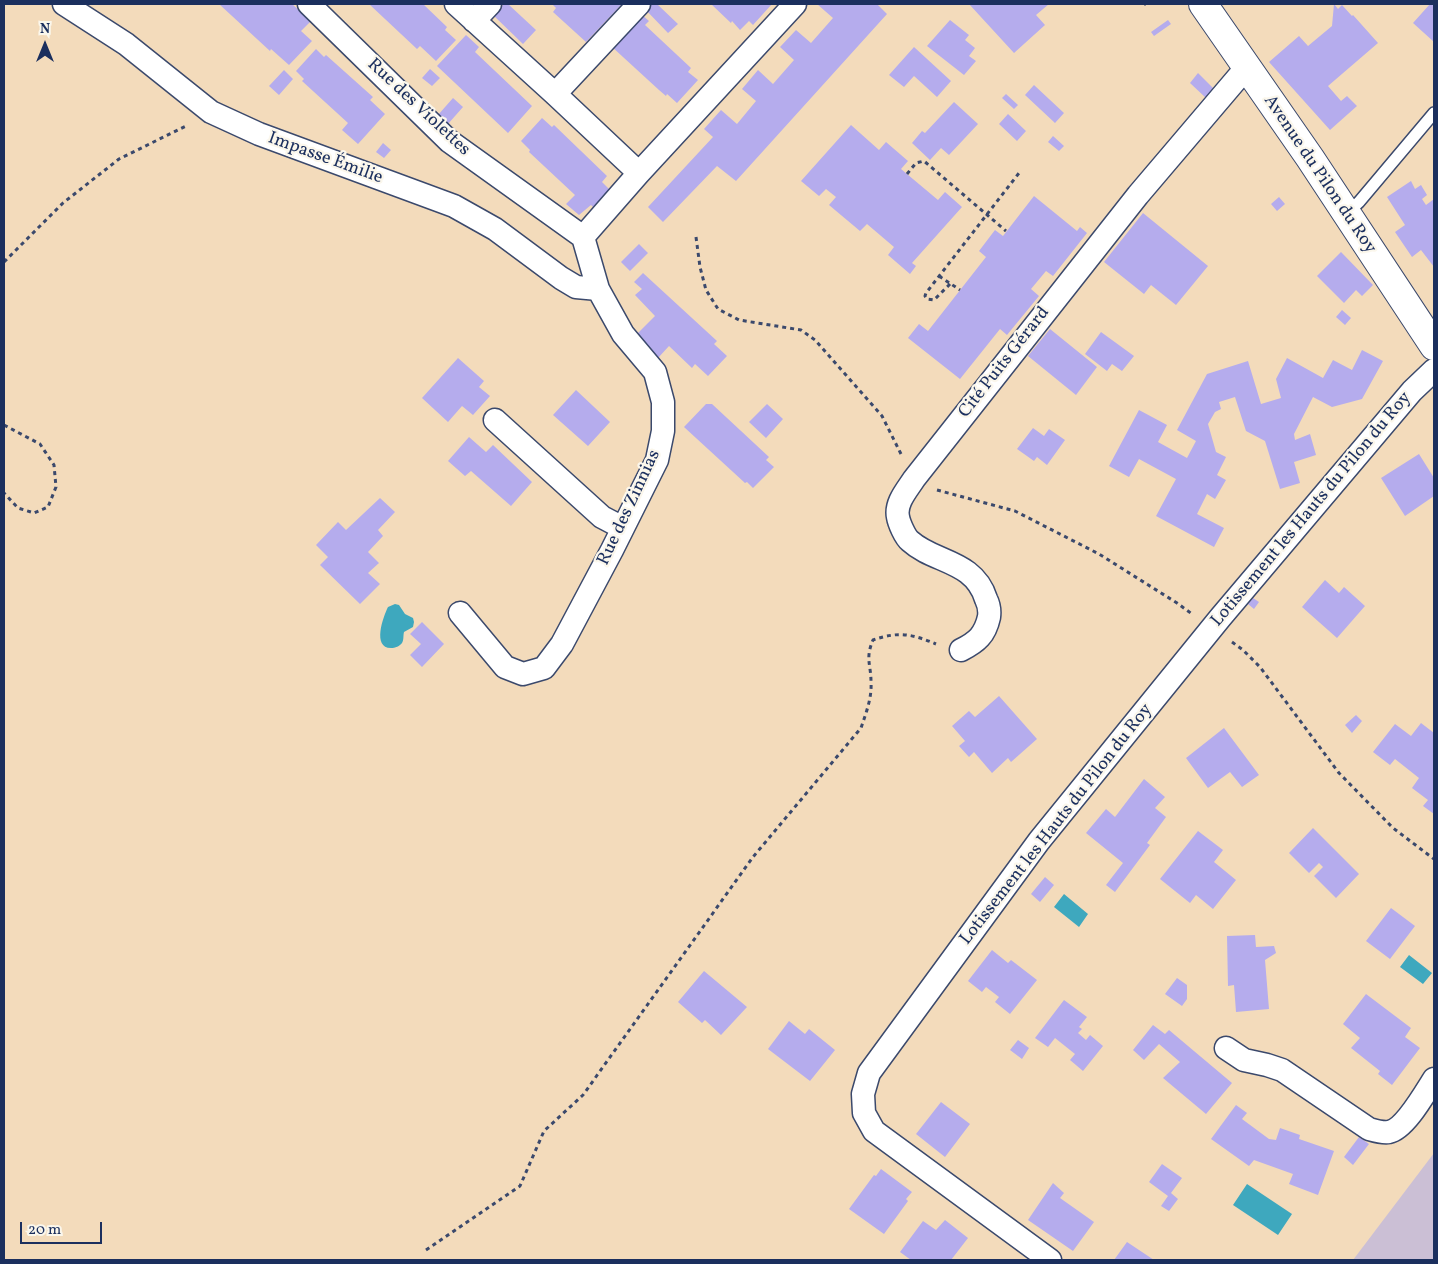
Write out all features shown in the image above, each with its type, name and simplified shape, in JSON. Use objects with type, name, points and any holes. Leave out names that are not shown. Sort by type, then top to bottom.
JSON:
[{"type":"main road","name":"Avenue du Pilon du Roy","points":[[1203,4],[1310,158],[1345,214],[1434,346]]},
{"type":"street","name":"Impasse Émilie","points":[[64,4],[126,44],[211,112],[259,134],[454,206],[495,229],[576,287],[598,288]]},
{"type":"street","name":"Rue des Violettes","points":[[309,4],[448,141],[583,237]]},
{"type":"street","points":[[456,4],[639,173]]},
{"type":"street","points":[[474,21],[490,4]]},
{"type":"street","points":[[555,94],[639,4]]},
{"type":"street","points":[[583,237],[639,173],[796,4]]},
{"type":"street","name":"Cité Puits Gérard","points":[[961,650],[977,642],[987,626],[990,610],[983,589],[968,572],[948,560],[923,550],[908,540],[898,517],[898,504],[914,479],[1138,195],[1246,68]]},
{"type":"street","name":"Rue des Zinnias","points":[[460,613],[505,667],[523,674],[544,668],[562,644],[657,460],[663,431],[663,402],[655,372],[623,334],[598,288],[583,237]]},
{"type":"street","name":"Lotissement les Hauts du Pilon du Roy","points":[[1050,1260],[874,1131],[864,1114],[863,1094],[869,1073],[1039,841],[1212,628],[1412,391],[1434,370]]},
{"type":"street","points":[[495,420],[602,517],[623,528]]},
{"type":"street","points":[[1226,1048],[1244,1060],[1282,1070],[1369,1130],[1379,1132],[1390,1132],[1404,1122],[1434,1079]]},
{"type":"lane","points":[[1345,214],[1359,202],[1434,113]]},
{"type":"path","points":[[4,262],[63,203],[119,159],[190,125],[211,112]]},
{"type":"path","points":[[907,174],[916,163],[924,161],[1006,231]]},
{"type":"path","points":[[950,284],[934,300],[927,299],[925,296],[1019,173]]},
{"type":"path","points":[[696,237],[700,268],[706,290],[718,309],[739,320],[801,330],[815,340],[882,416],[914,479],[934,489],[1015,511],[1100,554],[1177,603],[1243,650],[1260,667],[1346,780],[1392,828],[1434,859]]},
{"type":"path","points":[[939,276],[960,290]]},
{"type":"path","points":[[4,426],[40,444],[54,465],[56,487],[48,507],[34,513],[18,508],[4,493]]},
{"type":"path","points":[[426,1250],[520,1186],[544,1131],[583,1095],[753,857],[861,728],[868,708],[871,683],[868,653],[873,640],[889,634],[916,635],[947,649],[961,650]]},
{"type":"shaded area","points":[[1434,1153],[1434,1260],[1353,1260]]},
{"type":"water","points":[[395,604],[399,605],[405,614],[413,618],[414,622],[413,627],[404,632],[401,644],[391,648],[385,647],[380,638],[388,607]]},
{"type":"water","points":[[1064,894],[1088,914],[1079,927],[1054,907]]},
{"type":"water","points":[[1409,955],[1432,973],[1423,984],[1400,967]]},
{"type":"water","points":[[1247,1184],[1292,1214],[1278,1235],[1233,1205]]},
{"type":"building","points":[[219,4],[292,4],[311,21],[301,31],[312,41],[289,65],[271,49],[270,51]]},
{"type":"building","points":[[369,4],[423,4],[447,27],[445,30],[456,40],[436,61],[420,46],[417,49]]},
{"type":"building","points":[[504,4],[508,4],[536,30],[523,44],[493,15]]},
{"type":"building","points":[[552,4],[621,5],[586,42],[553,12],[556,8]]},
{"type":"building","points":[[646,4],[657,4],[678,24],[668,33],[643,7]]},
{"type":"building","points":[[711,4],[772,4],[753,25],[749,21],[740,30]]},
{"type":"building","points":[[817,4],[877,4],[887,14],[736,181],[717,166],[663,222],[648,207],[713,137],[704,129],[721,110],[737,124],[756,101],[742,89],[758,70],[773,84],[794,60],[780,47],[796,30],[811,43],[833,18]]},
{"type":"building","points":[[969,4],[1049,4],[1036,15],[1045,25],[1014,53]]},
{"type":"building","points":[[1334,4],[1338,9],[1342,5],[1378,43],[1328,86],[1341,101],[1347,96],[1357,106],[1330,130],[1269,62],[1299,36],[1308,46],[1332,26]]},
{"type":"building","points":[[1430,4],[1434,4],[1434,42],[1413,23]]},
{"type":"building","points":[[641,14],[649,21],[645,25],[691,68],[688,72],[698,80],[677,103],[659,90],[611,46]]},
{"type":"building","points":[[950,20],[969,35],[965,40],[975,48],[969,56],[976,61],[964,75],[927,46]]},
{"type":"building","points":[[1168,20],[1171,24],[1154,36],[1151,32]]},
{"type":"building","points":[[466,35],[479,47],[475,52],[532,106],[508,133],[437,66]]},
{"type":"building","points":[[914,47],[951,81],[937,97],[914,76],[904,87],[889,75]]},
{"type":"building","points":[[316,49],[324,57],[326,55],[373,97],[370,100],[385,114],[358,144],[342,130],[348,123],[302,81],[304,79],[296,71]]},
{"type":"building","points":[[430,69],[440,78],[432,86],[422,78]]},
{"type":"building","points":[[284,70],[293,79],[279,95],[269,86]]},
{"type":"building","points":[[1198,73],[1214,89],[1206,98],[1190,83]]},
{"type":"building","points":[[1034,85],[1064,113],[1055,123],[1025,95]]},
{"type":"building","points":[[1006,94],[1018,105],[1014,109],[1002,98]]},
{"type":"building","points":[[453,98],[463,107],[448,124],[438,115]]},
{"type":"building","points":[[954,102],[978,124],[949,155],[941,148],[930,160],[912,143],[922,131],[925,133]]},
{"type":"building","points":[[1008,114],[1026,131],[1017,141],[999,124]]},
{"type":"building","points":[[542,118],[552,127],[554,125],[607,176],[602,182],[610,190],[593,207],[591,205],[579,215],[566,204],[575,195],[529,152],[530,150],[521,141]]},
{"type":"building","points":[[851,125],[879,150],[886,142],[908,161],[901,169],[938,200],[945,192],[962,207],[912,263],[916,266],[910,274],[888,255],[894,247],[867,224],[860,231],[829,205],[836,197],[826,189],[819,196],[801,181]]},
{"type":"building","points":[[1053,136],[1064,146],[1059,151],[1048,142]]},
{"type":"building","points":[[383,143],[391,150],[384,158],[376,152]]},
{"type":"building","points":[[1411,181],[1415,189],[1421,185],[1427,195],[1422,199],[1426,205],[1434,199],[1434,267],[1421,250],[1412,257],[1395,232],[1405,225],[1387,197]]},
{"type":"building","points":[[1034,196],[1077,231],[1080,227],[1087,233],[1053,276],[1046,271],[1031,289],[1039,296],[1007,335],[1000,329],[960,379],[908,338],[919,324],[928,331],[986,257],[979,251],[995,230],[1003,236]]},
{"type":"building","points":[[1279,197],[1285,204],[1277,211],[1271,204]]},
{"type":"building","points":[[1143,213],[1208,266],[1176,305],[1151,285],[1144,294],[1104,262]]},
{"type":"building","points":[[639,244],[648,253],[630,271],[621,262]]},
{"type":"building","points":[[1341,252],[1373,285],[1362,296],[1356,290],[1344,303],[1317,276]]},
{"type":"building","points":[[643,273],[717,341],[714,344],[727,356],[708,376],[695,364],[692,368],[669,346],[658,358],[635,336],[655,316],[635,295],[642,289],[634,282]]},
{"type":"building","points":[[1342,310],[1351,318],[1345,325],[1336,317]]},
{"type":"building","points":[[1050,329],[1097,367],[1076,395],[1028,356]]},
{"type":"building","points":[[1101,332],[1134,356],[1122,371],[1112,364],[1107,371],[1085,354]]},
{"type":"building","points":[[1362,350],[1383,361],[1362,399],[1332,407],[1313,397],[1294,434],[1295,440],[1310,434],[1316,455],[1294,462],[1300,483],[1280,489],[1265,441],[1246,431],[1235,397],[1219,402],[1221,409],[1215,412],[1208,424],[1216,452],[1226,457],[1217,475],[1226,480],[1215,499],[1207,494],[1197,514],[1224,528],[1214,547],[1156,516],[1176,479],[1139,459],[1129,477],[1109,466],[1139,410],[1167,425],[1158,442],[1187,458],[1196,441],[1177,430],[1207,374],[1248,361],[1261,404],[1281,398],[1276,379],[1287,358],[1323,378],[1333,360],[1352,370]]},
{"type":"building","points":[[458,358],[484,381],[479,387],[490,396],[473,415],[462,406],[448,422],[422,398]]},
{"type":"building","points":[[576,390],[610,422],[588,446],[553,415]]},
{"type":"building","points":[[706,404],[712,404],[769,457],[766,460],[774,467],[753,488],[747,482],[745,483],[684,427]]},
{"type":"building","points":[[767,404],[783,419],[766,438],[749,422]]},
{"type":"building","points":[[1033,428],[1044,436],[1049,429],[1065,440],[1047,465],[1037,457],[1034,461],[1017,449]]},
{"type":"building","points":[[469,437],[486,452],[493,445],[532,482],[511,506],[471,471],[465,476],[448,461]]},
{"type":"building","points":[[1419,454],[1434,478],[1434,496],[1405,516],[1381,478]]},
{"type":"building","points":[[380,498],[395,512],[378,530],[383,536],[368,552],[379,563],[368,573],[380,584],[360,604],[320,565],[328,557],[316,545],[338,522],[346,530]]},
{"type":"building","points":[[1325,580],[1339,593],[1344,587],[1365,606],[1337,638],[1302,607]]},
{"type":"building","points":[[1253,598],[1259,602],[1254,609],[1248,604]]},
{"type":"building","points":[[422,622],[444,644],[422,667],[410,655],[421,644],[410,634]]},
{"type":"building","points":[[999,696],[1037,739],[1011,762],[1008,758],[992,773],[974,752],[969,757],[959,746],[965,741],[952,726],[969,711],[975,717]]},
{"type":"building","points":[[1356,715],[1362,721],[1352,733],[1345,725]]},
{"type":"building","points":[[1421,723],[1434,733],[1434,814],[1423,806],[1428,800],[1412,788],[1419,778],[1395,759],[1390,765],[1373,752],[1395,724],[1411,736]]},
{"type":"building","points":[[1224,728],[1259,775],[1242,787],[1230,772],[1208,788],[1186,758]]},
{"type":"building","points":[[1144,779],[1165,797],[1155,808],[1166,817],[1147,843],[1150,845],[1115,892],[1106,885],[1123,863],[1086,833],[1106,809],[1115,817]]},
{"type":"building","points":[[1313,828],[1359,874],[1336,898],[1314,876],[1323,867],[1319,863],[1309,873],[1289,853]]},
{"type":"building","points":[[1198,831],[1223,850],[1214,862],[1236,880],[1213,909],[1196,895],[1190,903],[1160,879]]},
{"type":"building","points":[[1045,877],[1054,885],[1040,902],[1031,894]]},
{"type":"building","points":[[1391,908],[1415,926],[1390,959],[1366,941]]},
{"type":"building","points":[[1255,935],[1256,947],[1274,946],[1276,953],[1265,960],[1269,1009],[1236,1012],[1234,985],[1228,986],[1227,936]]},
{"type":"building","points":[[992,950],[1008,963],[1011,960],[1037,980],[1010,1014],[995,1002],[999,997],[986,987],[982,992],[968,981]]},
{"type":"building","points":[[704,971],[747,1007],[721,1035],[705,1020],[702,1023],[678,1002]]},
{"type":"building","points":[[1177,978],[1187,985],[1187,999],[1182,1006],[1165,994]]},
{"type":"building","points":[[1366,994],[1411,1028],[1405,1037],[1420,1048],[1392,1085],[1378,1074],[1380,1071],[1351,1048],[1360,1038],[1343,1024]]},
{"type":"building","points":[[1064,1000],[1087,1017],[1079,1027],[1082,1029],[1078,1033],[1086,1040],[1090,1035],[1103,1046],[1083,1071],[1070,1060],[1075,1054],[1055,1038],[1048,1047],[1035,1038]]},
{"type":"building","points":[[789,1021],[805,1034],[809,1029],[835,1050],[810,1081],[768,1049]]},
{"type":"building","points":[[1153,1025],[1165,1034],[1169,1030],[1232,1083],[1206,1114],[1163,1078],[1180,1062],[1159,1044],[1144,1060],[1133,1050]]},
{"type":"building","points":[[1018,1040],[1029,1048],[1022,1059],[1010,1050]]},
{"type":"building","points":[[941,1102],[970,1124],[945,1157],[916,1134]]},
{"type":"building","points":[[1236,1105],[1247,1113],[1242,1119],[1269,1139],[1276,1140],[1280,1128],[1300,1135],[1299,1139],[1334,1151],[1318,1195],[1289,1184],[1293,1174],[1254,1160],[1249,1166],[1211,1139]]},
{"type":"building","points":[[1359,1137],[1369,1144],[1353,1165],[1344,1157]]},
{"type":"building","points":[[1162,1164],[1182,1178],[1171,1193],[1178,1199],[1169,1211],[1161,1206],[1168,1196],[1149,1182]]},
{"type":"building","points":[[881,1169],[912,1192],[906,1199],[908,1201],[884,1234],[849,1209],[874,1175],[876,1176]]},
{"type":"building","points":[[1053,1183],[1064,1193],[1060,1198],[1094,1222],[1073,1251],[1028,1220]]},
{"type":"building","points":[[945,1220],[968,1238],[951,1260],[911,1260],[900,1252],[923,1221],[936,1230]]},
{"type":"building","points":[[1127,1242],[1154,1260],[1114,1260]]}]
